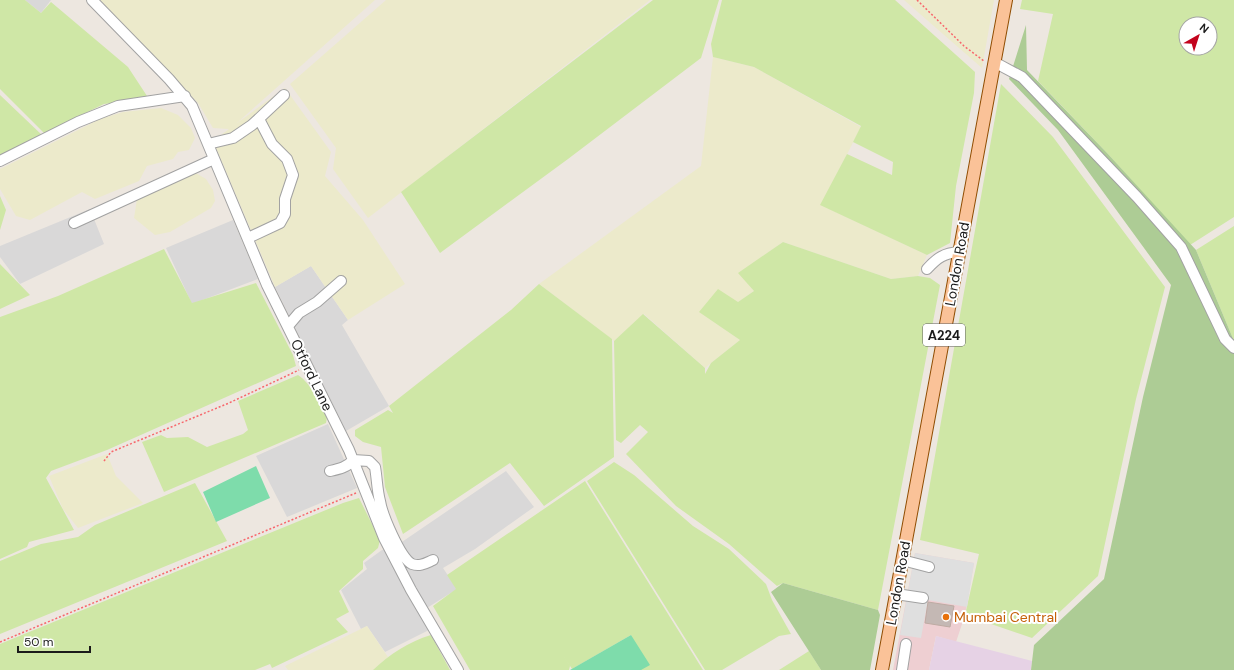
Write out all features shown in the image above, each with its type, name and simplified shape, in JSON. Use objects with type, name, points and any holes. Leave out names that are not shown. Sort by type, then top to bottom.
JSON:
[{"type":"main road","name":"London Road","points":[[882,670],[1006,0]]},
{"type":"street","name":"Otford Lane","points":[[92,0],[169,79],[192,106],[267,285],[353,460],[384,538],[411,590],[458,670]]},
{"type":"street","points":[[994,62],[1022,77],[1137,197],[1181,247],[1225,339],[1234,348]]},
{"type":"street","points":[[208,144],[233,138],[259,119],[284,95]]},
{"type":"street","points":[[0,161],[78,122],[118,106],[185,96]]},
{"type":"street","points":[[248,238],[280,222],[285,214],[285,199],[293,175],[287,159],[272,144],[259,119]]},
{"type":"street","points":[[74,223],[214,159]]},
{"type":"street","points":[[927,269],[938,258],[947,253],[959,252]]},
{"type":"street","points":[[288,326],[299,313],[317,302],[341,280]]},
{"type":"street","points":[[330,471],[343,468],[350,464],[353,460],[369,461],[375,467],[380,501],[393,535],[406,560],[421,566],[433,560]]},
{"type":"street","points":[[902,560],[929,567]]},
{"type":"street","points":[[896,594],[923,598]]},
{"type":"street","points":[[902,670],[906,644]]},
{"type":"path","points":[[917,0],[964,46],[983,61],[994,62]]},
{"type":"path","points":[[104,461],[111,452],[229,403],[308,366]]},
{"type":"path","points":[[0,642],[365,489]]},
{"type":"shaded area","points":[[25,0],[51,0],[41,13]]},
{"type":"shaded area","points":[[100,0],[375,0],[237,123],[285,88],[331,152],[325,176],[363,220],[405,284],[348,320],[311,266],[275,287],[213,141],[229,129],[213,128],[198,103]]},
{"type":"shaded area","points":[[386,0],[650,0],[368,218],[333,169],[336,148],[290,84]]},
{"type":"shaded area","points":[[904,0],[994,0],[982,68]]},
{"type":"shaded area","points":[[713,57],[754,67],[861,127],[821,205],[927,255],[918,276],[891,279],[783,242],[739,273],[754,291],[738,302],[700,312],[740,340],[705,368],[644,314],[614,341],[539,284],[701,166]]},
{"type":"shaded area","points":[[161,108],[178,115],[191,128],[195,138],[189,150],[178,152],[173,159],[147,166],[139,181],[95,199],[82,192],[30,220],[16,216],[0,189],[0,169],[100,119],[123,112]]},
{"type":"shaded area","points":[[194,172],[206,179],[213,190],[215,201],[211,208],[170,232],[155,235],[134,218],[137,199]]},
{"type":"shaded area","points":[[90,209],[104,244],[20,284],[0,257],[0,246]]},
{"type":"shaded area","points":[[233,220],[258,279],[192,304],[166,248]]},
{"type":"shaded area","points":[[311,266],[348,320],[342,325],[389,406],[346,431],[275,287]]},
{"type":"shaded area","points":[[328,424],[357,488],[287,517],[256,456]]},
{"type":"shaded area","points":[[107,454],[116,476],[143,503],[78,528],[63,509],[49,476]]},
{"type":"shaded area","points":[[506,471],[534,507],[475,549],[443,568],[457,589],[419,613],[429,630],[385,652],[367,626],[361,629],[341,590],[367,569],[364,563],[382,550],[396,546]]},
{"type":"shaded area","points":[[915,553],[974,563],[965,615],[956,642],[936,636],[929,670],[893,670]]},
{"type":"shaded area","points":[[915,553],[974,563],[967,607],[928,600],[921,638],[900,635]]},
{"type":"shaded area","points":[[367,626],[388,657],[373,670],[288,670],[285,666]]},
{"type":"shaded area","points":[[936,636],[1032,661],[1031,670],[929,670]]},
{"type":"green space","points":[[0,0],[25,0],[41,13],[51,2],[128,67],[147,96],[145,99],[104,104],[44,133],[0,89]]},
{"type":"green space","points":[[653,0],[719,0],[701,58],[568,159],[440,253],[401,192]]},
{"type":"green space","points":[[722,0],[895,0],[975,72],[974,93],[956,186],[950,243],[927,255],[820,205],[847,154],[892,175],[893,162],[853,142],[861,126],[754,67],[713,57],[711,44]]},
{"type":"green space","points":[[1022,0],[1234,0],[1234,217],[1190,245],[1108,154],[1038,81],[1053,14],[1020,9]]},
{"type":"green space","points":[[1026,25],[1027,70],[1108,154],[1196,250],[1234,341],[1234,670],[1031,670],[1034,645],[1104,579],[1143,397],[1171,285],[1058,130],[1009,79]]},
{"type":"green space","points":[[1001,84],[1053,137],[1165,287],[1136,399],[1098,576],[1032,638],[965,615],[979,554],[920,540]]},
{"type":"green space","points":[[0,95],[43,136],[0,156]]},
{"type":"green space","points":[[0,196],[6,210],[0,230]]},
{"type":"green space","points":[[1234,226],[1234,341],[1196,250]]},
{"type":"green space","points":[[783,242],[891,279],[918,276],[930,278],[940,285],[878,610],[783,583],[777,586],[729,544],[676,506],[626,454],[648,432],[640,425],[621,443],[616,440],[614,341],[643,314],[705,368],[705,374],[711,363],[740,340],[699,312],[718,289],[738,302],[754,291],[738,273]]},
{"type":"green space","points":[[164,249],[192,303],[256,283],[293,355],[296,366],[107,450],[51,471],[46,478],[74,530],[29,542],[27,547],[0,559],[0,317],[58,296]]},
{"type":"green space","points":[[0,264],[30,295],[0,309]]},
{"type":"green space","points":[[539,284],[612,339],[614,457],[544,506],[510,463],[403,534],[385,487],[381,447],[363,442],[355,436],[355,430],[388,410],[393,413],[389,406],[511,310]]},
{"type":"green space","points":[[298,375],[307,383],[315,394],[327,417],[326,423],[164,492],[142,442],[161,435],[167,438],[188,437],[207,447],[243,434],[248,430],[238,401]]},
{"type":"green space","points":[[614,462],[634,475],[693,526],[729,549],[766,584],[772,600],[791,634],[779,636],[722,670],[705,670],[587,481]]},
{"type":"green space","points":[[256,466],[270,498],[216,522],[203,492]]},
{"type":"green space","points":[[585,481],[703,670],[641,670],[631,635],[572,669],[555,643],[570,666],[569,670],[470,670],[433,606],[456,589],[447,575]]},
{"type":"green space","points":[[195,483],[227,541],[0,634],[0,561],[41,544],[78,537],[95,525]]},
{"type":"green space","points":[[359,498],[380,540],[378,548],[363,561],[363,569],[339,591],[349,612],[336,619],[348,632],[272,668],[270,664],[255,670],[0,670],[0,644],[343,503]]},
{"type":"green space","points":[[783,583],[878,610],[880,615],[870,670],[821,670],[771,592]]},
{"type":"green space","points":[[431,635],[450,670],[373,670],[400,649]]},
{"type":"green space","points":[[631,635],[650,665],[641,670],[570,670]]},
{"type":"green space","points":[[809,651],[821,670],[779,670]]},
{"type":"building","points":[[928,602],[954,606],[950,627],[925,623]]},
{"type":"place","name":"Mumbai Central","points":[[946,617]]}]
